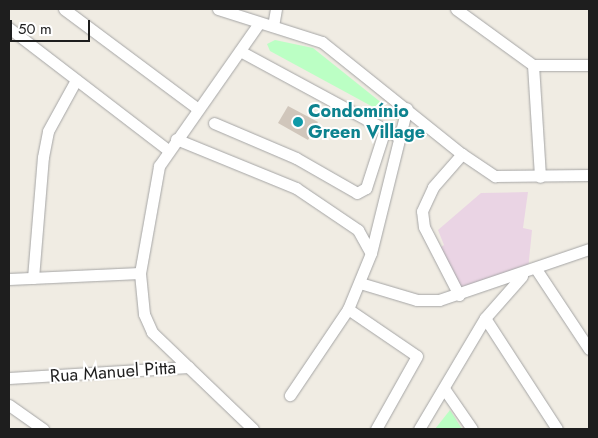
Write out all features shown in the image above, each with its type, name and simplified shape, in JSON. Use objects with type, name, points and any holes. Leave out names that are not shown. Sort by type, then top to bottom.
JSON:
[{"type":"street","points":[[64,9],[198,108]]},
{"type":"street","points":[[218,9],[259,23],[308,36],[334,49],[462,154],[495,176],[589,175]]},
{"type":"street","points":[[273,26],[276,9]]},
{"type":"street","points":[[456,9],[533,64],[589,65]]},
{"type":"street","points":[[189,367],[152,332],[144,314],[140,273],[156,176],[168,150],[259,23]]},
{"type":"street","points":[[9,28],[168,150]]},
{"type":"street","points":[[240,51],[399,137]]},
{"type":"street","points":[[533,64],[540,177]]},
{"type":"street","points":[[33,278],[44,148],[54,118],[76,80]]},
{"type":"street","points":[[290,395],[348,309],[360,283],[371,253],[407,108]]},
{"type":"street","points":[[214,123],[296,158],[357,193],[366,188],[385,130]]},
{"type":"street","points":[[176,139],[296,188],[354,226],[371,253]]},
{"type":"street","points":[[459,295],[424,227],[422,211],[433,187],[462,154]]},
{"type":"street","points":[[360,283],[417,300],[439,300],[523,274],[589,249]]},
{"type":"street","points":[[536,269],[589,349]]},
{"type":"street","points":[[9,279],[140,273]]},
{"type":"street","points":[[419,429],[445,390],[485,318],[523,274]]},
{"type":"street","points":[[348,309],[417,356],[376,429]]},
{"type":"street","points":[[485,318],[558,429]]},
{"type":"street","name":"Rua Manuel Pitta","points":[[9,378],[189,367],[253,429]]},
{"type":"street","points":[[445,390],[472,429]]},
{"type":"street","points":[[9,405],[43,429]]},
{"type":"shaded area","points":[[528,192],[523,228],[532,230],[528,270],[456,296],[434,252],[444,245],[438,230],[481,193]]},
{"type":"green space","points":[[275,40],[313,48],[398,116],[397,120],[270,51],[267,44]]},
{"type":"green space","points":[[450,410],[462,429],[435,429]]},
{"type":"building","name":"Condomínio Green Village","points":[[288,106],[318,122],[308,140],[278,123]]},
{"type":"place","name":"Condomínio Green Village","points":[[298,122]]}]
